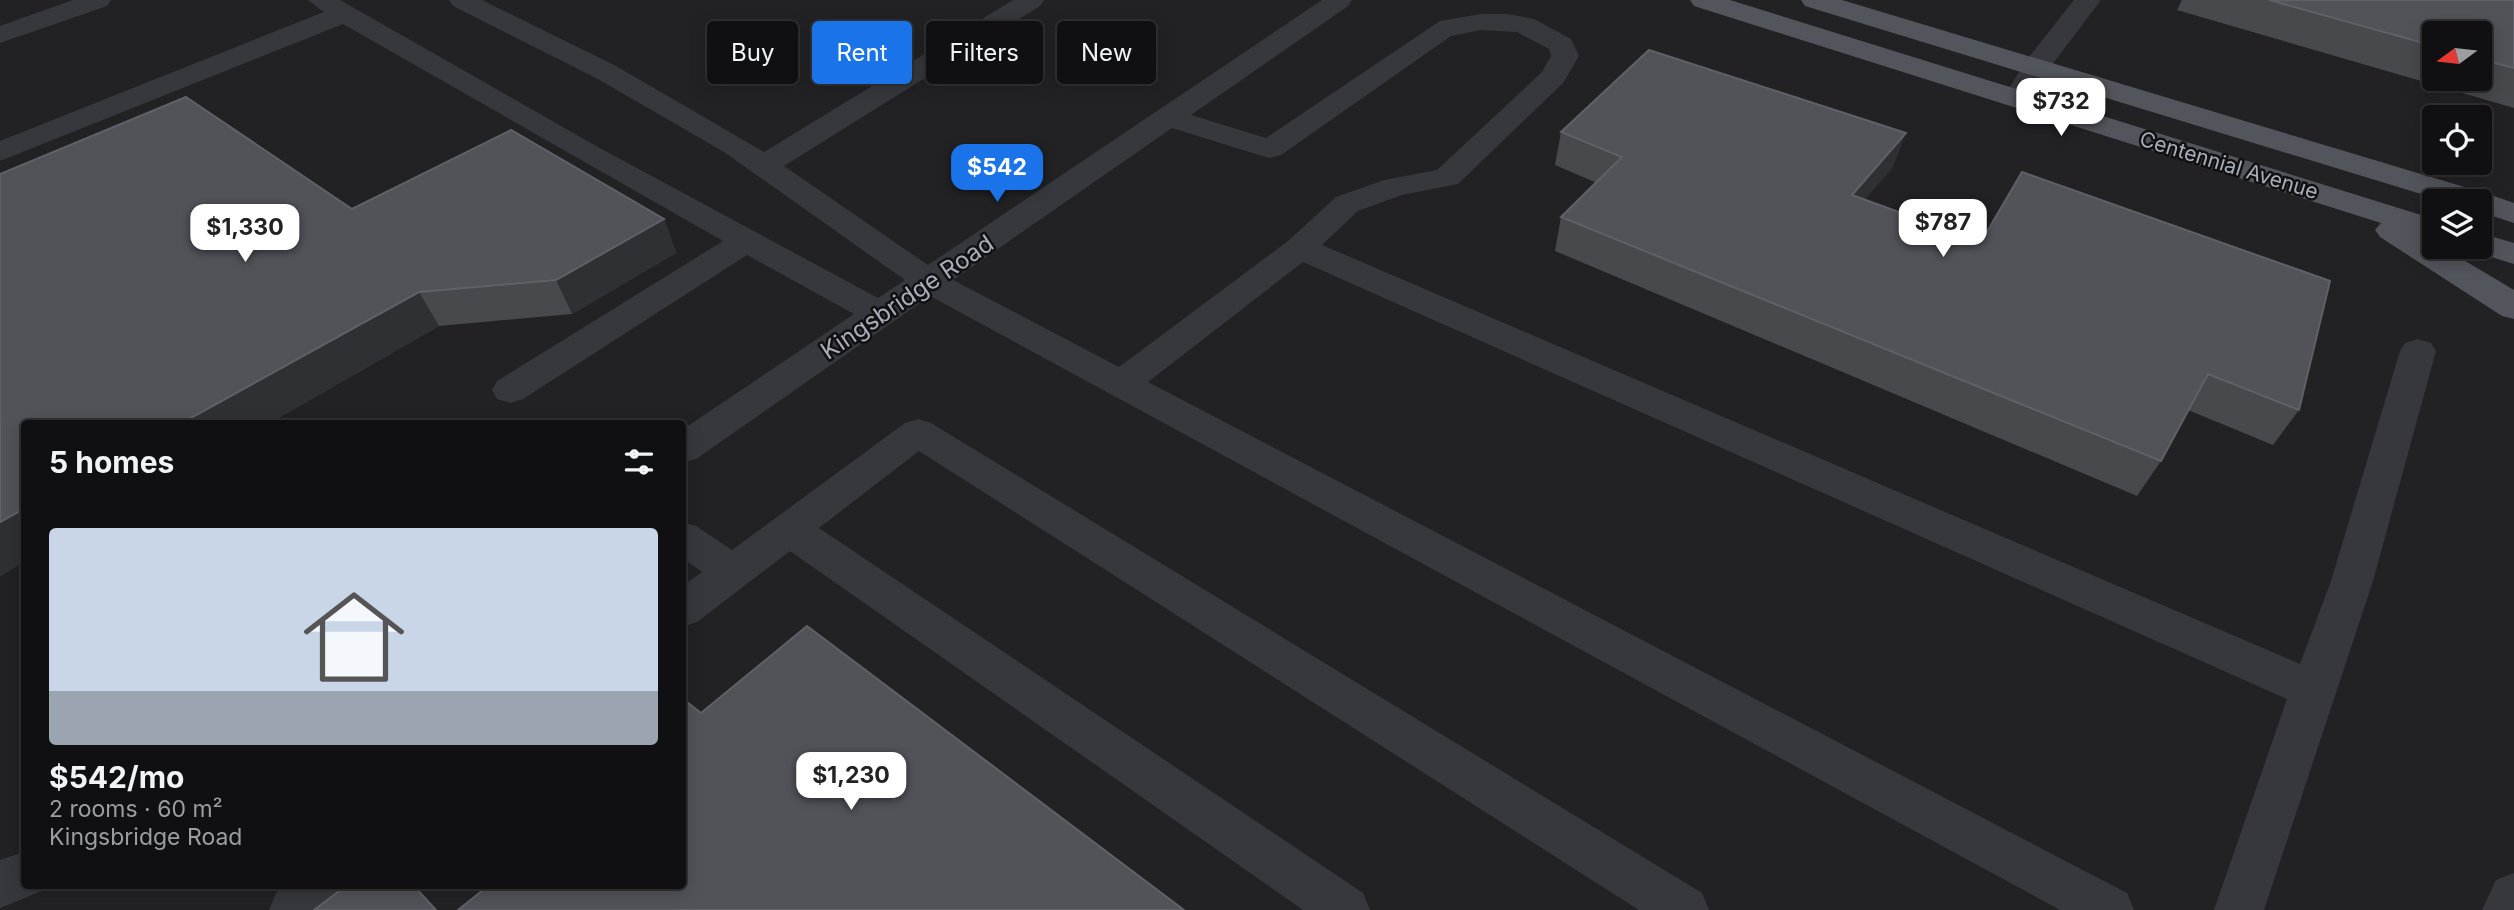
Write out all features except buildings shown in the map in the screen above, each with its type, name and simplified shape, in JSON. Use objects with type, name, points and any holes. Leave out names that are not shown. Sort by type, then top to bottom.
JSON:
[{"type":"main road","name":"Centennial Avenue","points":[[1703,0],[2422,225]]},
{"type":"main road","name":"Centennial Avenue","points":[[1814,0],[2435,189]]},
{"type":"main road","points":[[2308,190],[2406,237],[2514,308]]},
{"type":"main road","name":"Centennial Avenue","points":[[2492,206],[2514,213]]},
{"type":"main road","points":[[2492,247],[2514,254]]},
{"type":"street","points":[[0,35],[98,0]]},
{"type":"street","points":[[462,0],[606,72],[763,166],[930,282],[2109,910]]},
{"type":"street","points":[[763,166],[1031,0]]},
{"type":"street","name":"Kingsbridge Road","points":[[686,446],[882,315],[1339,0]]},
{"type":"street","points":[[2017,98],[2035,68],[2085,1]]},
{"type":"street","points":[[0,152],[332,7],[587,153],[882,315]]},
{"type":"street","points":[[1121,384],[1300,248],[1348,204],[1395,187],[1447,177],[1553,77],[1565,56],[1561,45],[1525,25],[1481,22],[1441,30],[1270,149],[1168,117]]},
{"type":"street","points":[[510,390],[748,240]]},
{"type":"street","points":[[1300,248],[2313,690]]},
{"type":"street","points":[[2239,910],[2352,582],[2418,351]]},
{"type":"street","points":[[686,607],[918,432],[1684,910]]},
{"type":"street","points":[[789,529],[1345,910]]},
{"type":"street","points":[[686,540],[733,571]]},
{"type":"street","points":[[0,884],[21,876]]},
{"type":"street","points":[[294,910],[323,889]]},
{"type":"street","points":[[2507,910],[2514,897]]},
{"type":"shaded area","points":[[0,0],[2514,0],[2514,910],[0,910]]}]
